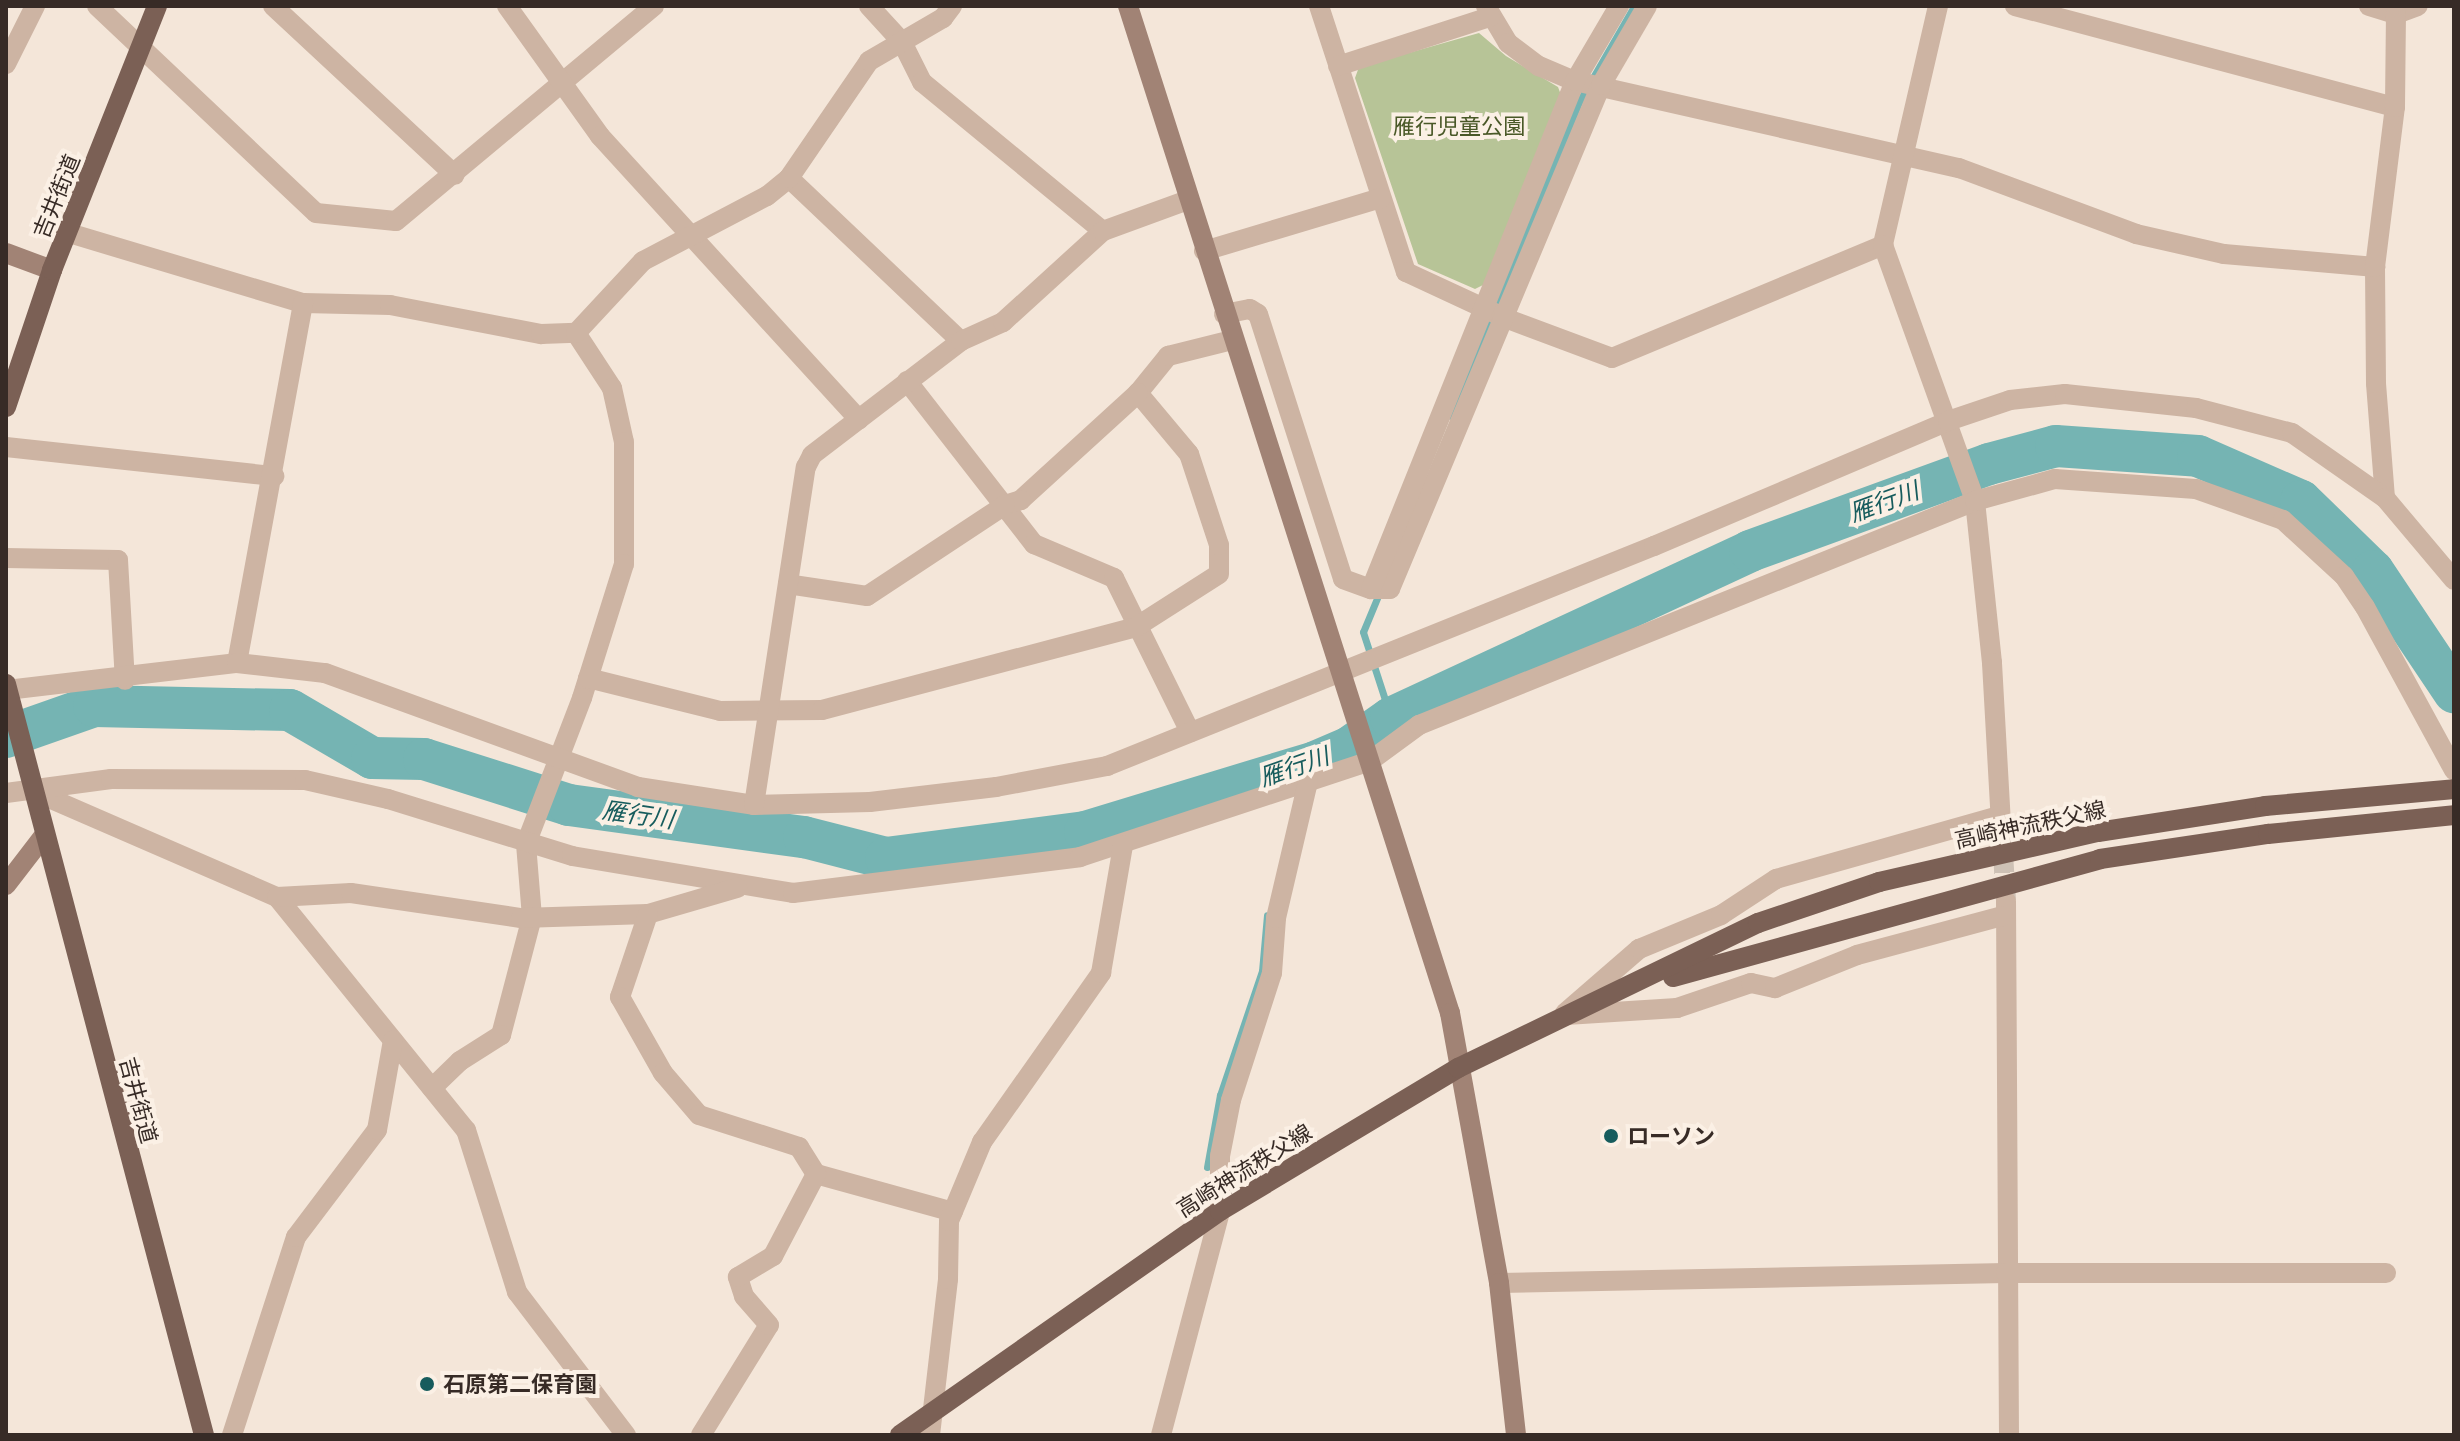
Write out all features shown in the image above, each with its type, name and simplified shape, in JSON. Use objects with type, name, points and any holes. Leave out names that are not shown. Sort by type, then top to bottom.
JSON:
[{"type":"main road","name":"吉井街道","points":[[6,407],[52,270],[157,6]]},
{"type":"main road","points":[[9,699],[32,784]]},
{"type":"main road","name":"吉井街道","points":[[32,784],[43,837],[204,1435]]},
{"type":"main road","name":"高崎神流秩父線","points":[[1638,986],[1758,923],[1879,882],[2165,820],[2454,789]]},
{"type":"main road","name":"高崎神流秩父線","points":[[900,1435],[1220,1211],[1458,1068],[1562,1015],[1638,986],[2100,859],[2454,815]]},
{"type":"street","points":[[6,64],[35,6]]},
{"type":"street","points":[[97,6],[316,213],[396,221],[455,175],[654,6]]},
{"type":"street","points":[[273,6],[455,175]]},
{"type":"street","points":[[507,6],[600,136],[693,234],[859,420]]},
{"type":"street","points":[[869,6],[902,42],[922,82],[1103,231]]},
{"type":"street","points":[[69,233],[303,303],[390,305],[541,334],[576,333],[643,261],[767,196],[789,178],[869,61],[943,18],[952,6]]},
{"type":"street","points":[[1128,6],[1232,340],[1450,1013],[1499,1283],[1516,1435]]},
{"type":"street","points":[[1319,6],[1406,272],[1505,318],[1612,358],[1883,245]]},
{"type":"street","points":[[1371,589],[1575,81],[1619,6]]},
{"type":"street","points":[[1224,314],[1250,309],[1258,314],[1343,579],[1371,589],[1390,589],[1601,85],[1647,6]]},
{"type":"street","points":[[1562,1015],[1639,949],[1721,915],[1776,879],[2000,819],[1992,663],[1975,501],[1883,245],[1938,6]]},
{"type":"street","points":[[2015,6],[2395,107]]},
{"type":"street","points":[[2369,6],[2396,14],[2418,6]]},
{"type":"street","points":[[1338,66],[1488,12],[1519,50],[1575,81],[1959,168],[2136,234],[2224,254],[2375,267]]},
{"type":"street","points":[[2385,498],[2376,383],[2375,267],[2395,107],[2396,14]]},
{"type":"street","points":[[789,178],[961,341]]},
{"type":"street","points":[[1204,251],[1381,198]]},
{"type":"street","points":[[754,805],[806,467],[812,455],[961,341],[1003,322],[1103,231],[1188,200]]},
{"type":"street","points":[[6,253],[52,270]]},
{"type":"street","points":[[237,663],[274,476],[303,303]]},
{"type":"street","points":[[432,1088],[460,1061],[501,1035],[532,917],[526,844],[588,678],[624,564],[624,442],[612,388],[576,333]]},
{"type":"street","points":[[788,584],[867,596],[1005,505],[1021,500],[1138,393],[1168,356],[1232,340]]},
{"type":"street","points":[[907,381],[1034,544],[1114,578],[1190,732]]},
{"type":"street","points":[[588,678],[720,711],[822,710],[1136,627],[1219,574],[1219,545],[1189,454],[1138,393]]},
{"type":"street","points":[[9,699],[237,663],[325,673],[638,787],[754,805],[870,802],[996,787],[1107,766],[1339,670],[1654,546],[1948,421],[2010,400],[2065,394],[2196,408],[2292,433],[2385,498],[2449,581]]},
{"type":"street","points":[[6,447],[274,476]]},
{"type":"street","points":[[6,793],[32,784],[111,779],[305,780],[388,799],[526,844],[745,886],[793,893],[924,881],[1080,857],[1370,761],[1419,725],[1975,501],[2055,479],[2196,489],[2283,520],[2344,576],[2379,619],[2454,770]]},
{"type":"street","points":[[6,558],[118,560],[125,680]]},
{"type":"street","points":[[1161,1435],[1220,1211],[1220,1156],[1231,1100],[1272,973],[1276,918],[1308,782]]},
{"type":"street","points":[[32,784],[277,897],[466,1130],[517,1292],[626,1435]]},
{"type":"street","points":[[6,885],[43,837]]},
{"type":"street","points":[[930,1435],[953,1212],[982,1142],[1101,973],[1123,845]]},
{"type":"street","points":[[277,897],[351,893],[532,917],[648,914],[745,886]]},
{"type":"street","points":[[1562,1015],[1677,1008],[1751,983],[1775,988],[1857,955],[2004,908],[2009,1435]]},
{"type":"street","points":[[648,914],[620,997],[663,1073],[699,1115],[799,1147],[816,1174],[953,1212]]},
{"type":"street","points":[[232,1435],[296,1237],[377,1130],[393,1040]]},
{"type":"street","points":[[701,1435],[769,1325],[744,1296],[738,1277],[773,1256],[816,1174]]},
{"type":"street","points":[[1499,1283],[2006,1273],[2386,1273]]},
{"type":"green space","name":"雁行児童公園","points":[[1479,33],[1506,56],[1558,87],[1561,95],[1485,284],[1475,289],[1418,264],[1355,78],[1359,67]]},
{"type":"waterway","points":[[1451,416],[1580,100],[1634,6]]},
{"type":"waterway","name":"雁行川","points":[[6,737],[94,706],[290,710],[372,758],[424,759],[569,805],[804,837],[886,858],[1085,832],[1315,762],[1350,747],[1391,718],[1750,551],[1989,464],[2056,446],[2198,456],[2301,501],[2373,571],[2454,692]]},
{"type":"waterway","points":[[1380,591],[1363,632],[1391,718]]},
{"type":"waterway","points":[[1207,1167],[1220,1095],[1262,971],[1267,915]]},
{"type":"tunnel","points":[[2001,823],[2006,901]]},
{"type":"place","name":"ローソン","points":[[1611,1136]]},
{"type":"place","name":"石原第二保育園","points":[[427,1384]]}]
